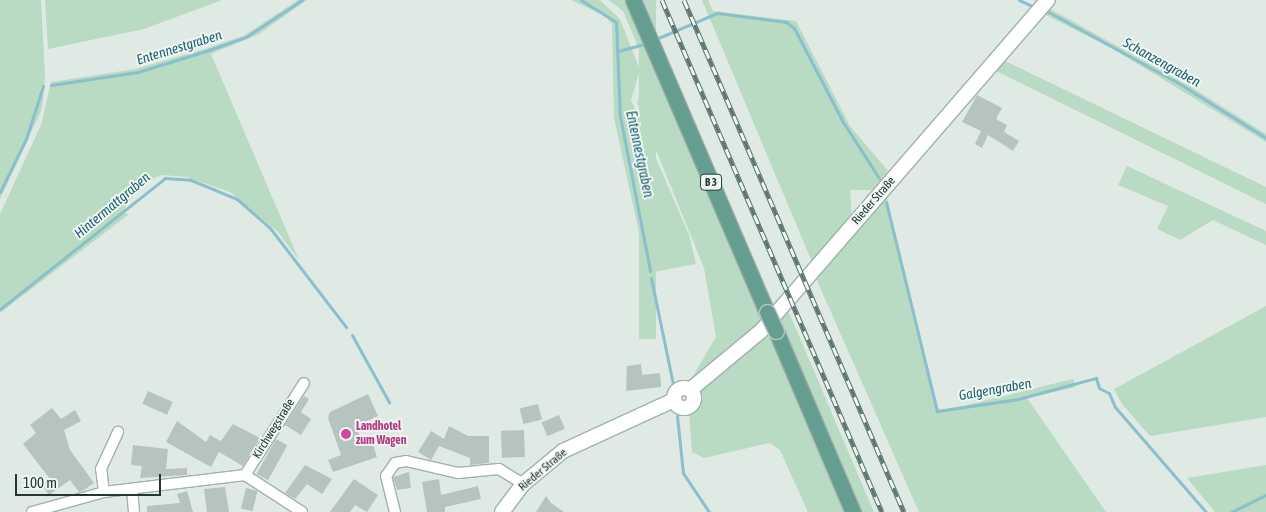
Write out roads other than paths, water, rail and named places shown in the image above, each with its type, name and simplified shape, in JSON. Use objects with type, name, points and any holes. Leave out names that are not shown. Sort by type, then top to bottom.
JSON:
[{"type":"main road","name":"B 3","points":[[633,0],[852,512]]},
{"type":"street","name":"Rieder Straße","points":[[502,512],[523,484],[563,451],[674,400],[678,390],[690,390],[761,331],[1048,0]]},
{"type":"street","name":"Kirchwegstraße","points":[[245,475],[304,383]]},
{"type":"street","points":[[104,492],[101,469],[118,432]]},
{"type":"street","points":[[395,512],[386,476],[395,463],[418,460],[458,473],[499,469],[523,484]]},
{"type":"street","points":[[32,512],[104,492],[245,475],[302,512]]},
{"type":"street","points":[[132,489],[134,512]]},
{"type":"waterway","name":"Entennestgraben","points":[[51,85],[138,72],[206,51],[246,37],[302,0]]},
{"type":"waterway","name":"Entennestgraben","points":[[581,0],[616,22],[620,116],[650,271]]},
{"type":"waterway","name":"Schanzengraben","points":[[1019,0],[1032,6]]},
{"type":"waterway","name":"Schanzengraben","points":[[1045,10],[1180,84],[1266,138]]},
{"type":"waterway","name":"Galgengraben","points":[[656,39],[717,13],[786,22],[794,28],[843,122],[879,178]]},
{"type":"waterway","name":"Galgengraben","points":[[618,51],[648,43]]},
{"type":"waterway","name":"Entennestgraben","points":[[0,192],[26,139],[43,86]]},
{"type":"waterway","name":"Hintermattgraben","points":[[0,309],[165,178],[191,180],[237,199],[270,228],[346,327]]},
{"type":"waterway","name":"Galgengraben","points":[[886,202],[937,411],[1018,399],[1096,378],[1099,388],[1109,393],[1115,407],[1206,512]]},
{"type":"waterway","name":"Entennestgraben","points":[[651,278],[673,384]]},
{"type":"waterway","name":"Hintermattgraben","points":[[352,335],[389,402]]},
{"type":"waterway","name":"Entennestgraben","points":[[677,416],[683,473],[709,512]]},
{"type":"waterway","name":"Galgengraben","points":[[1231,512],[1266,495]]},
{"type":"railway","points":[[662,0],[882,512]]},
{"type":"railway","points":[[684,0],[904,512]]},
{"type":"place","name":"Landhotel zum Wagen","points":[[346,434]]}]
